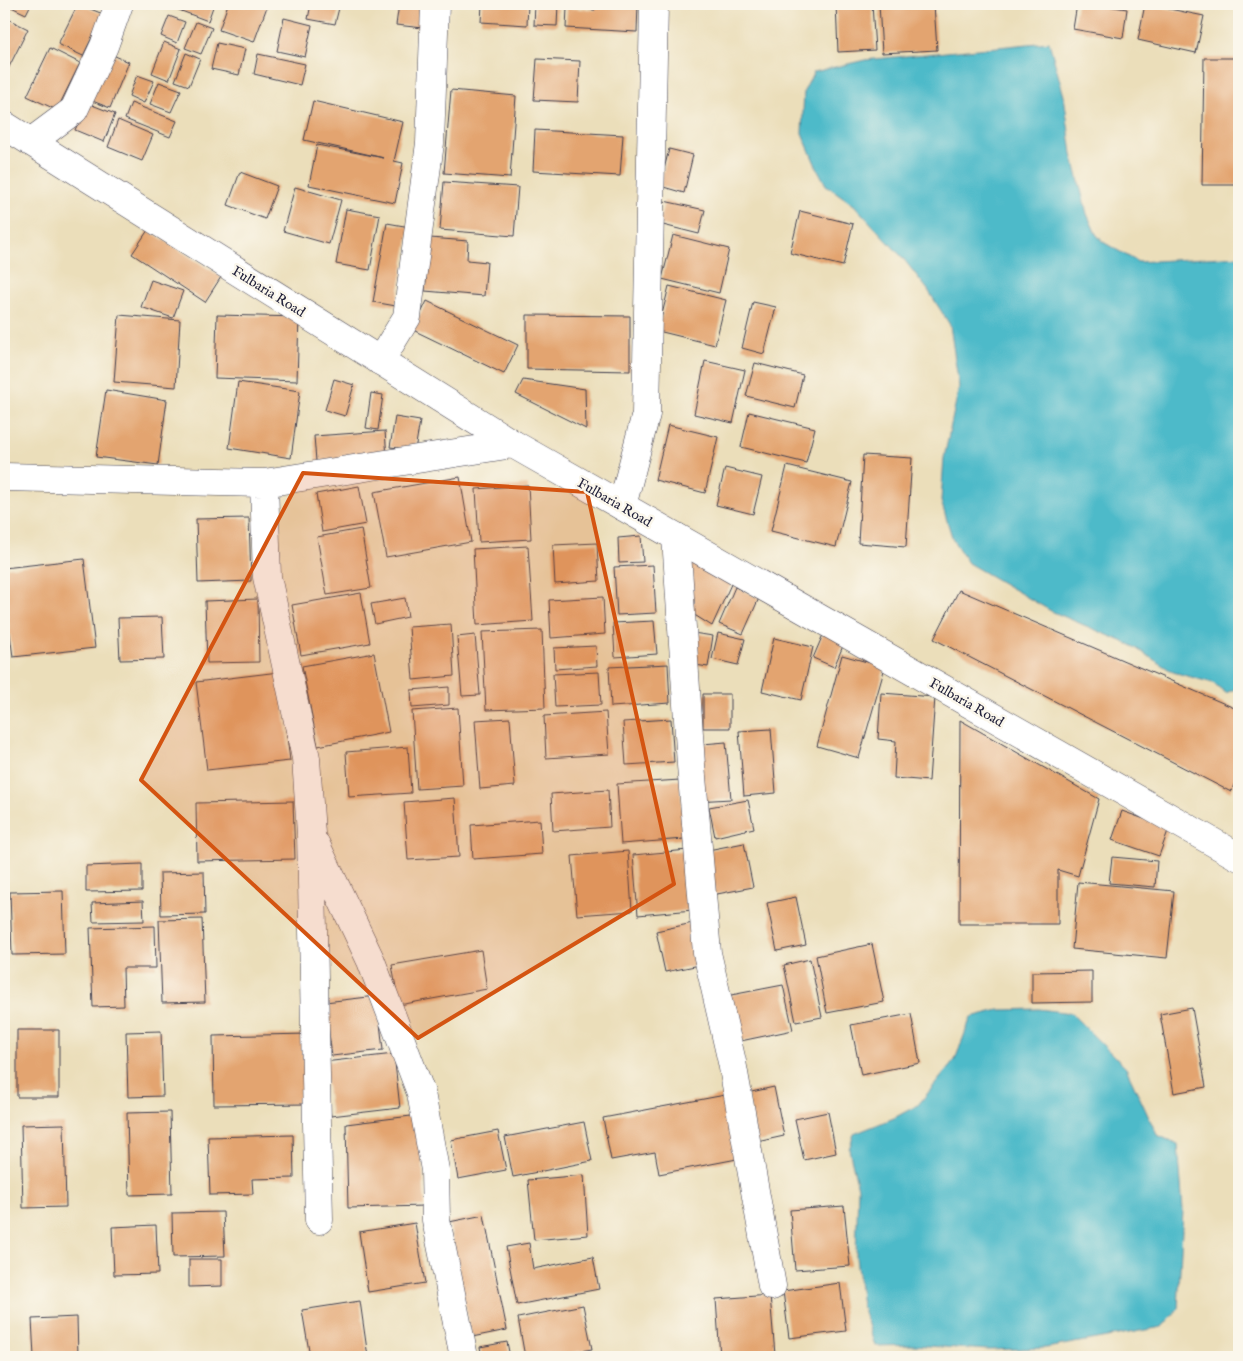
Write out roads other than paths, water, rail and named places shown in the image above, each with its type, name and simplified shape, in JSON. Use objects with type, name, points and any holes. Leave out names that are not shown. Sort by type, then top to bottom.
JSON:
[{"type":"street","points":[[31,142],[74,110],[104,46],[119,4]]},
{"type":"street","points":[[380,361],[407,316],[430,144],[436,4]]},
{"type":"street","points":[[622,506],[646,414],[654,4]]},
{"type":"street","name":"Fulbaria Road","points":[[4,125],[513,444],[1239,857]]},
{"type":"street","points":[[4,477],[264,484],[513,444]]},
{"type":"street","points":[[264,484],[267,577],[306,758],[312,834],[319,1220]]},
{"type":"street","points":[[676,537],[691,765],[707,953],[732,1062],[772,1286]]},
{"type":"street","points":[[312,834],[371,961],[421,1093],[435,1170],[436,1220],[464,1357]]},
{"type":"water","points":[[1049,42],[1064,96],[1072,154],[1087,214],[1096,234],[1103,242],[1138,262],[1239,256],[1239,687],[1226,693],[1213,683],[1173,672],[1131,645],[1051,611],[968,563],[953,540],[941,501],[944,458],[959,387],[950,325],[928,290],[902,257],[854,205],[826,185],[802,133],[804,91],[814,72],[865,60]]},
{"type":"water","points":[[1039,1009],[1071,1013],[1126,1068],[1157,1135],[1178,1144],[1183,1210],[1178,1309],[1162,1327],[1046,1348],[989,1350],[913,1345],[875,1346],[862,1306],[856,1257],[858,1188],[849,1149],[854,1134],[894,1118],[918,1105],[955,1060],[971,1017],[999,1010]]}]
